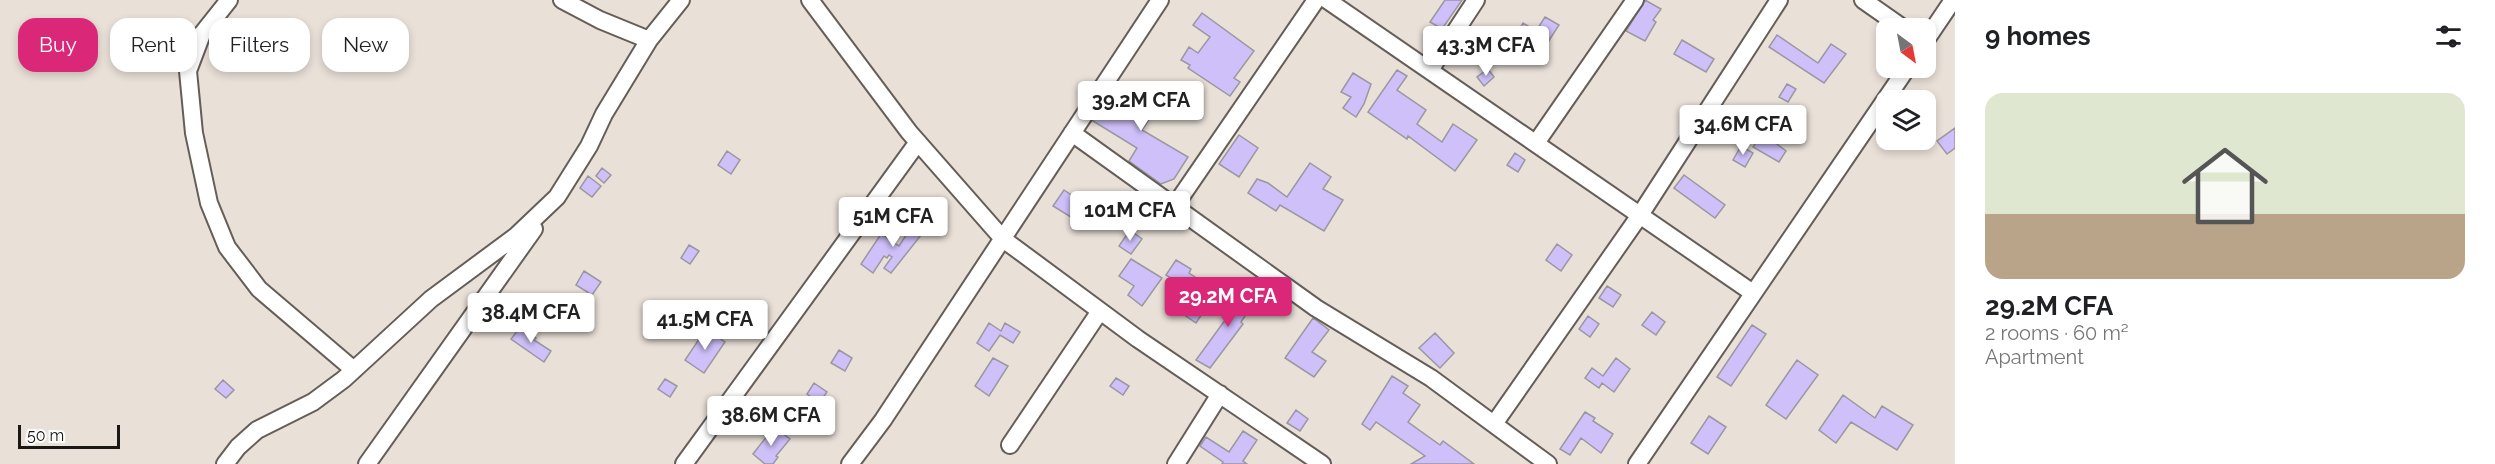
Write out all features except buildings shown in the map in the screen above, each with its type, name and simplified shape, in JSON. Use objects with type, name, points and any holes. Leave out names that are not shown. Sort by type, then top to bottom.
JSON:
[{"type":"street","points":[[229,0],[202,34],[188,71],[194,133],[209,203],[227,247],[259,289],[354,370]]},
{"type":"street","points":[[562,0],[600,20],[649,40]]},
{"type":"street","points":[[367,464],[557,197],[589,146],[603,114],[649,40],[681,0]]},
{"type":"street","points":[[810,0],[918,142],[1003,238],[1100,311],[1320,463]]},
{"type":"street","points":[[850,464],[883,420],[1160,0]]},
{"type":"street","points":[[1174,207],[1316,0]]},
{"type":"street","points":[[1327,0],[1753,293]]},
{"type":"street","points":[[1430,70],[1476,0]]},
{"type":"street","points":[[1536,143],[1635,0]]},
{"type":"street","points":[[1494,424],[1640,215],[1779,0]]},
{"type":"street","points":[[1863,0],[1889,18]]},
{"type":"street","points":[[1936,25],[1953,0]]},
{"type":"street","points":[[1637,464],[1900,78]]},
{"type":"street","points":[[1072,134],[1316,308],[1431,378],[1548,464]]},
{"type":"street","points":[[684,464],[918,142]]},
{"type":"street","points":[[225,464],[238,447],[257,430],[313,402],[354,370],[431,299],[516,236],[557,197]]},
{"type":"street","points":[[1010,445],[1100,311]]},
{"type":"street","points":[[1176,464],[1220,394]]}]
